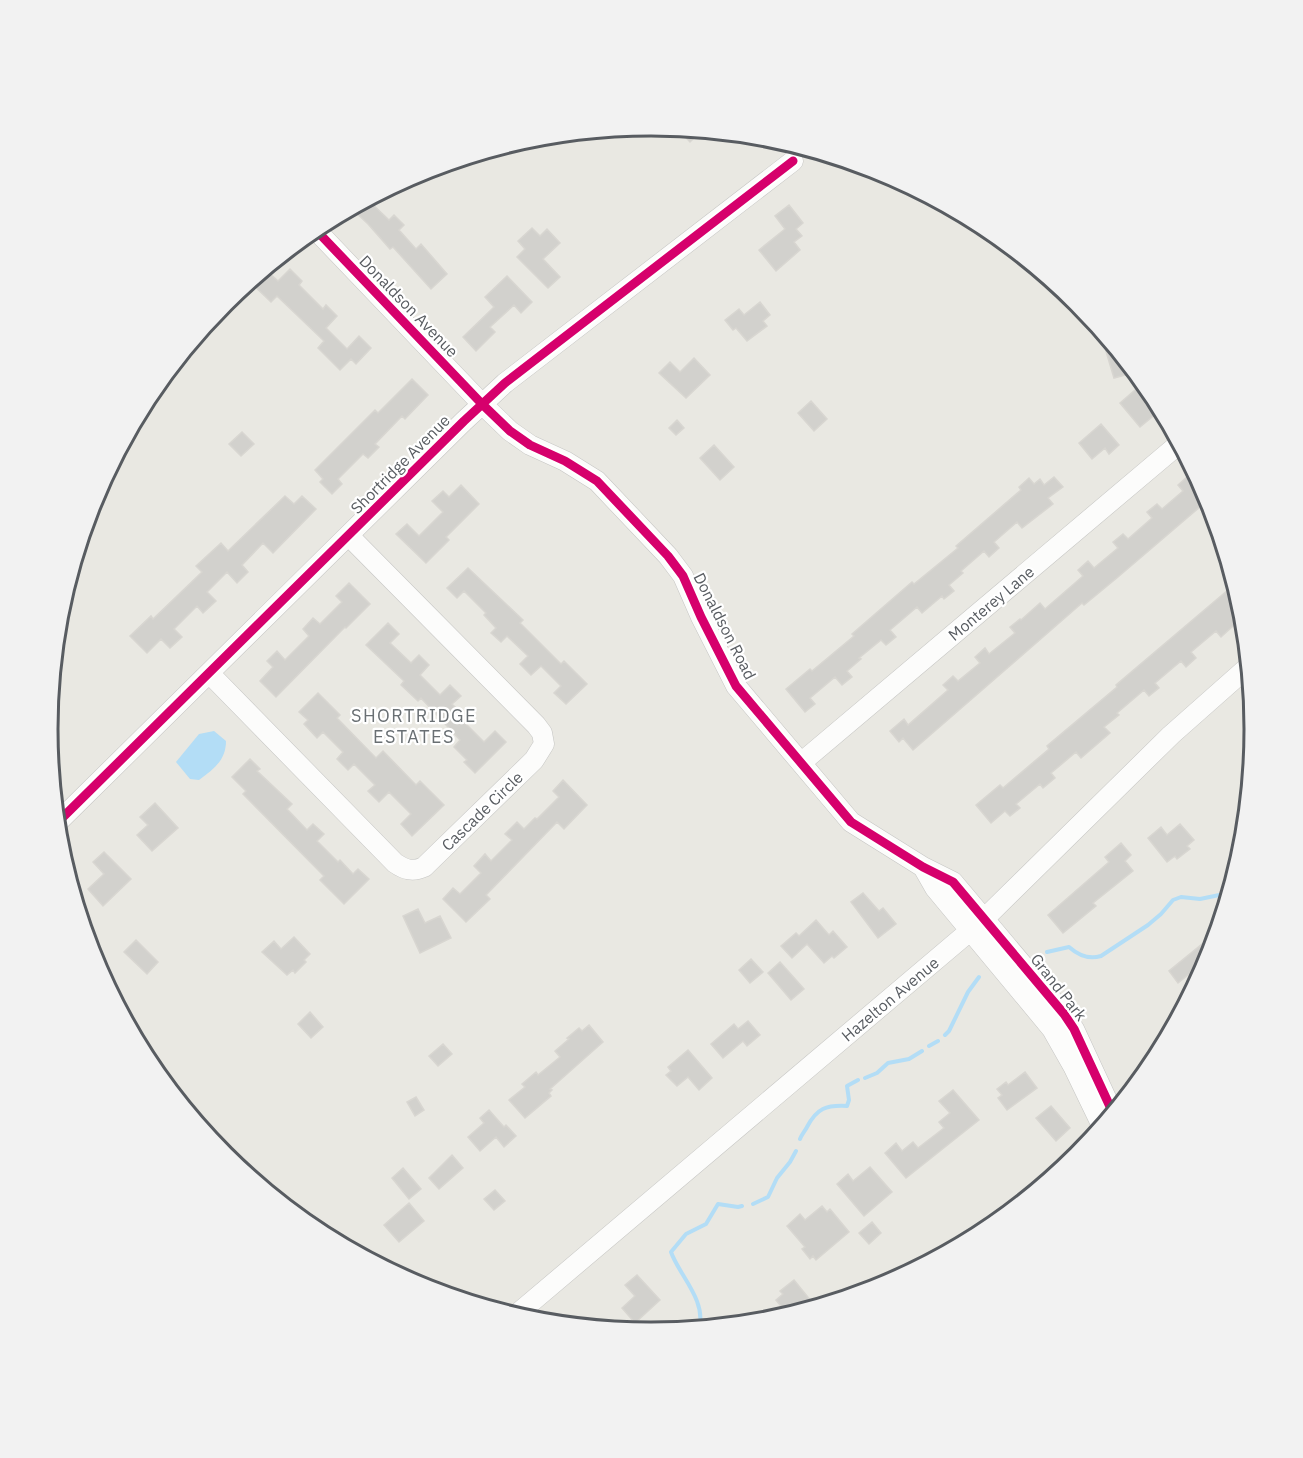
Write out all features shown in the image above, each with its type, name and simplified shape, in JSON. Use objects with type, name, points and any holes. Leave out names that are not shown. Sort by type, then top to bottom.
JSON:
[{"type":"street","name":"Shortridge Avenue","points":[[65,815],[482,404],[529,364],[793,161]]},
{"type":"street","name":"Donaldson Avenue","points":[[322,236],[482,404]]},
{"type":"street","name":"Donaldson Road","points":[[482,404],[510,431],[597,481],[668,556],[683,576],[736,686],[851,822],[923,867],[953,882],[977,925]]},
{"type":"street","name":"Monterey Lane","points":[[802,762],[1173,448]]},
{"type":"street","name":"Cascade Circle","points":[[209,673],[395,863],[407,870],[418,870],[424,867],[534,760],[544,744],[542,733],[536,725],[349,536]]},
{"type":"street","name":"Hazelton Avenue","points":[[525,1308],[977,925],[1171,735],[1241,673]]},
{"type":"street","name":"Grand Park","points":[[977,925],[1052,999],[1099,1118]]},
{"type":"street","name":"Grand Park","points":[[1067,1034],[1109,1106]]},
{"type":"water","points":[[214,731],[226,741],[224,754],[214,768],[199,780],[190,779],[176,762],[199,734]]},
{"type":"building","points":[[685,137],[695,137],[690,142]]},
{"type":"building","points":[[373,205],[389,220],[394,215],[404,225],[399,230],[416,249],[421,244],[447,274],[431,289],[393,247],[390,249],[357,214]]},
{"type":"building","points":[[789,205],[803,223],[796,229],[802,236],[794,242],[800,250],[776,271],[759,250],[785,229],[775,216]]},
{"type":"building","points":[[532,228],[540,236],[547,229],[560,243],[543,259],[560,277],[548,288],[517,257],[525,249],[518,241]]},
{"type":"building","points":[[290,269],[302,281],[299,285],[323,309],[326,305],[337,316],[326,328],[347,349],[359,336],[371,348],[356,364],[351,359],[340,370],[318,348],[324,341],[277,296],[271,302],[256,288],[271,275],[278,281]]},
{"type":"building","points":[[507,276],[532,302],[521,313],[514,305],[490,327],[495,332],[476,351],[463,337],[494,307],[485,297]]},
{"type":"building","points":[[760,302],[770,315],[763,321],[767,326],[747,341],[736,328],[733,330],[725,320],[739,309],[744,315]]},
{"type":"building","points":[[1105,348],[1122,368],[1127,375],[1114,378]]},
{"type":"building","points":[[694,358],[710,375],[686,398],[659,373],[670,362],[680,372]]},
{"type":"building","points":[[412,379],[428,395],[405,419],[402,416],[375,444],[379,447],[368,458],[363,454],[338,479],[342,484],[332,494],[320,482],[323,479],[315,470],[375,410],[378,413]]},
{"type":"building","points":[[1137,388],[1154,415],[1140,427],[1120,403]]},
{"type":"building","points":[[811,401],[827,419],[814,431],[798,413]]},
{"type":"building","points":[[677,420],[684,428],[676,435],[669,428]]},
{"type":"building","points":[[1101,424],[1119,445],[1109,454],[1105,448],[1092,459],[1079,443]]},
{"type":"building","points":[[242,432],[254,444],[241,456],[229,444]]},
{"type":"building","points":[[714,445],[734,467],[720,480],[700,458]]},
{"type":"building","points":[[1054,477],[1063,487],[1048,498],[1053,504],[1022,528],[1017,522],[994,542],[999,548],[989,557],[984,551],[961,571],[963,573],[949,585],[954,591],[944,599],[942,596],[922,613],[917,607],[890,630],[896,637],[886,645],[881,640],[859,658],[861,659],[847,671],[852,677],[842,685],[835,677],[810,698],[815,704],[805,712],[786,689],[854,636],[852,634],[912,582],[914,584],[958,548],[956,546],[1021,490],[1019,487],[1029,478],[1034,484],[1040,479],[1044,485]]},
{"type":"building","points":[[1187,477],[1201,506],[1084,605],[1082,603],[913,750],[903,738],[899,742],[890,731],[904,719],[908,725],[948,690],[943,685],[953,676],[958,681],[980,663],[975,657],[985,648],[989,654],[1015,633],[1010,627],[1040,603],[1045,609],[1083,576],[1078,570],[1088,561],[1094,568],[1118,548],[1113,542],[1123,534],[1128,539],[1152,518],[1147,512],[1157,504],[1162,509],[1183,491],[1178,485]]},
{"type":"building","points":[[461,485],[479,504],[446,537],[449,540],[426,563],[396,534],[407,524],[419,536],[443,512],[432,501],[443,491],[449,497]]},
{"type":"building","points":[[285,496],[294,504],[302,496],[316,509],[273,553],[263,543],[242,565],[248,572],[237,583],[227,572],[207,592],[216,601],[203,613],[197,606],[174,629],[182,637],[170,648],[161,639],[147,653],[130,636],[151,616],[153,619],[202,572],[196,566],[221,543],[228,551]]},
{"type":"building","points":[[468,568],[523,620],[520,623],[561,664],[564,661],[587,684],[566,704],[554,693],[561,686],[541,666],[531,675],[520,664],[528,656],[507,636],[501,642],[491,633],[496,628],[484,615],[486,613],[464,591],[457,598],[447,588]]},
{"type":"building","points":[[349,583],[370,604],[276,697],[260,681],[273,667],[267,661],[277,651],[285,660],[309,636],[303,629],[313,618],[320,624],[342,602],[336,596]]},
{"type":"building","points":[[1227,590],[1235,624],[1221,637],[1216,631],[1191,652],[1196,658],[1186,667],[1181,661],[1155,683],[1159,688],[1149,696],[1144,690],[1117,713],[1119,715],[1104,727],[1110,733],[1081,758],[1076,752],[1051,773],[1055,778],[1043,788],[1040,784],[1016,804],[1020,808],[1010,816],[1005,811],[991,823],[976,805],[1000,785],[1003,788],[1049,749],[1047,746],[1117,687],[1116,685]]},
{"type":"building","points":[[388,623],[399,634],[390,643],[411,663],[419,655],[429,665],[420,675],[440,695],[450,685],[461,696],[452,704],[464,716],[461,719],[484,742],[495,731],[506,742],[475,773],[464,762],[467,760],[454,747],[460,740],[421,698],[418,701],[401,685],[404,681],[366,645]]},
{"type":"building","points":[[318,693],[340,715],[337,718],[376,758],[383,751],[416,785],[420,781],[444,805],[412,836],[401,824],[411,814],[389,792],[379,802],[368,791],[375,785],[354,764],[348,770],[337,759],[343,752],[323,732],[317,738],[304,724],[308,720],[299,712]]},
{"type":"building","points":[[250,759],[260,769],[257,771],[292,804],[287,809],[307,830],[313,824],[324,834],[317,841],[353,874],[358,869],[369,879],[344,904],[320,880],[324,876],[243,794],[246,791],[232,777]]},
{"type":"building","points":[[563,780],[587,805],[564,829],[557,822],[486,895],[490,899],[466,922],[443,899],[453,888],[460,894],[481,873],[474,866],[485,854],[491,861],[512,840],[505,834],[517,822],[524,829],[535,818],[537,819],[559,797],[553,791]]},
{"type":"building","points":[[155,803],[178,828],[152,851],[137,835],[148,825],[140,817]]},
{"type":"building","points":[[1180,824],[1194,840],[1187,846],[1190,849],[1177,859],[1175,856],[1167,862],[1148,838],[1161,827],[1167,835]]},
{"type":"building","points":[[1121,843],[1131,855],[1125,861],[1133,871],[1093,903],[1096,906],[1063,933],[1048,915],[1109,862],[1105,857]]},
{"type":"building","points":[[104,852],[131,879],[103,906],[88,889],[104,874],[93,862]]},
{"type":"building","points":[[863,893],[879,911],[883,908],[896,924],[878,938],[851,902]]},
{"type":"building","points":[[418,909],[425,923],[440,916],[451,938],[420,953],[403,916]]},
{"type":"building","points":[[816,920],[829,935],[833,931],[847,947],[824,963],[807,944],[792,958],[781,946],[796,933],[799,936]]},
{"type":"building","points":[[294,937],[310,954],[304,960],[306,962],[295,973],[293,970],[287,975],[262,952],[274,941],[281,949]]},
{"type":"building","points":[[136,940],[158,962],[147,974],[124,952]]},
{"type":"building","points":[[1203,945],[1192,972],[1178,983],[1169,971]]},
{"type":"building","points":[[751,959],[763,972],[750,983],[739,970]]},
{"type":"building","points":[[780,962],[804,989],[791,1000],[768,973]]},
{"type":"building","points":[[310,1012],[323,1027],[311,1038],[298,1024]]},
{"type":"building","points":[[748,1021],[760,1035],[747,1046],[743,1041],[723,1058],[711,1044],[734,1024],[738,1029]]},
{"type":"building","points":[[589,1025],[603,1042],[550,1089],[552,1090],[549,1093],[551,1096],[525,1118],[509,1100],[525,1087],[522,1084],[536,1072],[538,1075],[560,1057],[555,1051],[569,1039],[567,1038],[579,1028],[582,1031]]},
{"type":"building","points":[[443,1044],[452,1054],[438,1066],[429,1056]]},
{"type":"building","points":[[688,1050],[712,1078],[699,1090],[688,1077],[677,1086],[666,1075],[671,1071],[668,1067]]},
{"type":"building","points":[[1025,1072],[1037,1088],[1007,1110],[998,1098],[1002,1095],[997,1089],[1006,1082],[1008,1085]]},
{"type":"building","points":[[953,1090],[979,1120],[906,1178],[885,1153],[896,1143],[902,1151],[913,1142],[918,1148],[944,1128],[939,1122],[950,1113],[939,1101]]},
{"type":"building","points":[[416,1097],[424,1110],[415,1116],[407,1102]]},
{"type":"building","points":[[1051,1106],[1070,1128],[1056,1141],[1036,1118]]},
{"type":"building","points":[[489,1110],[504,1127],[506,1125],[516,1136],[504,1147],[496,1137],[480,1151],[468,1137],[484,1123],[480,1118]]},
{"type":"building","points":[[452,1155],[463,1168],[439,1189],[429,1178]]},
{"type":"building","points":[[870,1167],[892,1192],[864,1216],[837,1184],[848,1174],[853,1181]]},
{"type":"building","points":[[403,1168],[421,1189],[409,1199],[392,1178]]},
{"type":"building","points":[[495,1190],[505,1201],[494,1210],[484,1199]]},
{"type":"building","points":[[409,1203],[424,1221],[399,1242],[384,1225]]},
{"type":"building","points":[[822,1206],[827,1212],[830,1209],[849,1232],[816,1260],[813,1256],[810,1259],[802,1249],[805,1247],[787,1226],[800,1214],[805,1220]]},
{"type":"building","points":[[872,1222],[881,1233],[869,1244],[859,1233]]},
{"type":"building","points":[[637,1275],[660,1300],[637,1322],[634,1322],[622,1308],[635,1296],[625,1285]]},
{"type":"building","points":[[794,1280],[811,1300],[782,1307],[776,1300],[783,1294],[780,1291]]},
{"type":"waterway","points":[[1047,952],[1069,947],[1084,956],[1101,956],[1148,925],[1173,900],[1181,897],[1200,899],[1220,895]]},
{"type":"waterway","points":[[945,1035],[968,992],[979,977]]},
{"type":"waterway","points":[[929,1046],[938,1041]]},
{"type":"waterway","points":[[865,1078],[877,1073],[888,1063],[909,1059],[922,1051]]},
{"type":"waterway","points":[[800,1139],[811,1121],[823,1109],[847,1106],[849,1100],[847,1086],[858,1080]]},
{"type":"waterway","points":[[753,1204],[768,1197],[777,1178],[796,1151]]},
{"type":"waterway","points":[[700,1320],[696,1298],[671,1252],[686,1234],[706,1224],[718,1204],[742,1206]]},
{"type":"cycle path","points":[[65,815],[505,383],[793,161]]},
{"type":"cycle path","points":[[322,236],[510,431],[530,445],[565,461],[597,481],[668,556],[683,576],[736,686],[851,822],[923,867],[953,882],[1064,1014],[1074,1029],[1109,1105]]},
{"type":"district","name":"SHORTRIDGE ESTATES","points":[[414,726]]}]
